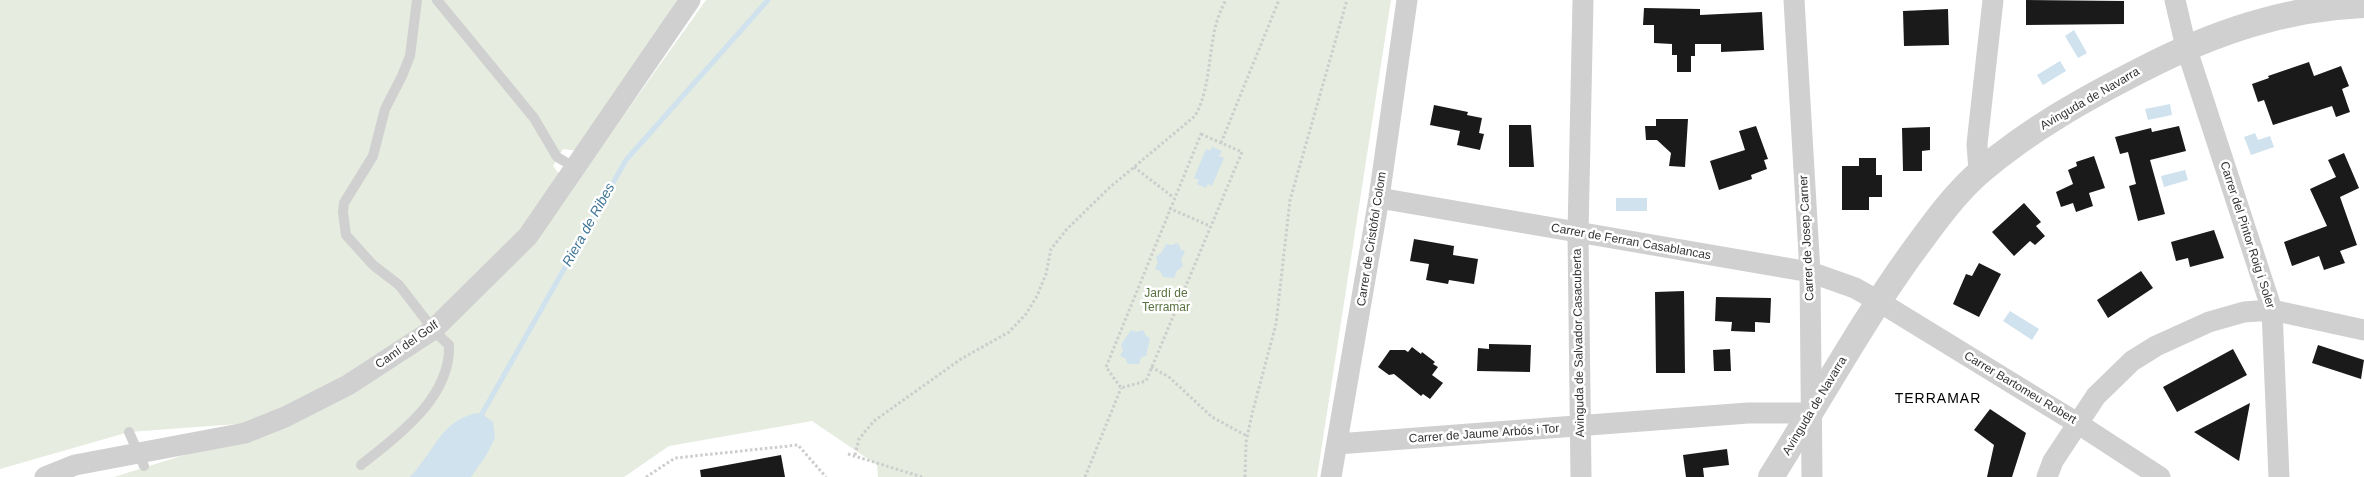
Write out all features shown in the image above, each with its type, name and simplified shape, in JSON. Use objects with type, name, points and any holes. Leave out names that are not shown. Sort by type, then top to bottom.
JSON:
[{"type":"street","name":"Camí del Golf","points":[[45,477],[75,465],[137,450],[244,433],[285,417],[348,385],[434,329],[528,236],[690,0]]},
{"type":"street","name":"Carrer de Cristòfol Colom","points":[[1331,477],[1379,198],[1407,0]]},
{"type":"street","name":"Avinguda de Salvador Casacuberta","points":[[1581,477],[1578,233],[1583,0]]},
{"type":"street","name":"Carrer de Josep Carner","points":[[1794,0],[1810,272],[1812,477]]},
{"type":"street","points":[[1980,172],[1977,144],[1993,0]]},
{"type":"street","name":"Carrer del Pintor Roig i Soler","points":[[2175,0],[2186,46],[2272,310],[2279,477]]},
{"type":"street","name":"Avinguda de Navarra","points":[[1771,477],[1878,301],[1930,228],[1980,172],[2010,147],[2061,112],[2186,46],[2251,23],[2296,12],[2364,5]]},
{"type":"street","name":"Carrer de Ferran Casablancas","points":[[1379,198],[1810,272],[1855,288],[1878,301]]},
{"type":"street","name":"Carrer Bartomeu Robert","points":[[1878,301],[2077,423],[2160,477]]},
{"type":"street","points":[[2047,477],[2054,461],[2096,396],[2132,361],[2156,346],[2209,322],[2244,312],[2272,310],[2364,330]]},
{"type":"street","name":"Carrer de Jaume Arbós i Tor","points":[[1337,444],[1748,413],[1811,413]]},
{"type":"lane","points":[[361,465],[410,424],[431,399],[445,375],[450,359],[449,345],[399,285],[372,265],[346,235],[342,212],[344,203],[374,156],[385,109],[410,56],[417,0]]},
{"type":"lane","points":[[436,0],[534,118],[557,157],[576,168]]},
{"type":"path","points":[[856,454],[859,440],[874,421],[962,359],[1009,332],[1026,314],[1038,296],[1046,274],[1051,249],[1067,229],[1134,167],[1195,116],[1204,100],[1212,40],[1218,13],[1226,0]]},
{"type":"path","points":[[1221,143],[1279,0]]},
{"type":"path","points":[[1245,477],[1247,436],[1276,324],[1290,200],[1346,0]]},
{"type":"path","points":[[1201,134],[1242,152],[1146,381],[1122,388],[1106,367],[1169,208],[1201,134]]},
{"type":"path","points":[[1134,167],[1174,197]]},
{"type":"path","points":[[1169,208],[1210,226]]},
{"type":"path","points":[[1151,367],[1168,377],[1212,417],[1247,436]]},
{"type":"path","points":[[1085,477],[1122,388]]},
{"type":"path","points":[[646,477],[675,458],[798,445],[826,477]]},
{"type":"path","points":[[848,454],[856,454],[922,477]]},
{"type":"green space","points":[[0,0],[677,0],[580,151],[563,149],[553,166],[561,176],[517,238],[398,348],[265,422],[129,432],[0,469]]},
{"type":"green space","name":"Jardí de Terramar","points":[[706,0],[1391,0],[1317,477],[878,477],[877,465],[812,421],[669,446],[624,477],[114,477],[264,430],[395,361],[604,143]]},
{"type":"water","points":[[2074,30],[2087,53],[2078,58],[2065,36]]},
{"type":"water","points":[[2060,61],[2066,71],[2043,85],[2037,75]]},
{"type":"water","points":[[2170,104],[2172,115],[2148,120],[2145,109]]},
{"type":"water","points":[[2255,133],[2258,140],[2270,136],[2274,147],[2251,155],[2244,137]]},
{"type":"water","points":[[1212,147],[1222,151],[1219,156],[1224,158],[1212,186],[1208,184],[1206,188],[1197,184],[1199,180],[1194,178],[1206,149],[1210,151]]},
{"type":"water","points":[[2185,170],[2188,180],[2164,187],[2161,176]]},
{"type":"water","points":[[1616,198],[1647,198],[1647,211],[1616,211]]},
{"type":"water","points":[[1178,243],[1181,250],[1185,251],[1181,260],[1183,266],[1177,271],[1174,278],[1163,277],[1160,271],[1155,269],[1158,262],[1156,257],[1162,252],[1166,244]]},
{"type":"water","points":[[2010,311],[2039,329],[2032,340],[2003,321]]},
{"type":"water","points":[[1131,330],[1136,332],[1143,330],[1146,336],[1150,338],[1146,356],[1141,357],[1139,364],[1128,364],[1125,358],[1120,356],[1123,350],[1121,345]]},
{"type":"water","points":[[476,413],[482,414],[493,422],[495,438],[487,454],[471,477],[410,477],[438,439],[454,423]]},
{"type":"building","points":[[2026,0],[2124,1],[2124,24],[2026,25]]},
{"type":"building","points":[[1644,8],[1700,9],[1700,15],[1762,12],[1764,50],[1721,52],[1721,44],[1695,44],[1695,56],[1691,56],[1691,72],[1677,72],[1677,55],[1672,55],[1672,44],[1654,43],[1654,25],[1643,25]]},
{"type":"building","points":[[1948,9],[1949,45],[1904,46],[1903,11]]},
{"type":"building","points":[[2309,62],[2314,76],[2341,66],[2349,86],[2342,89],[2350,112],[2336,117],[2332,106],[2273,125],[2264,100],[2258,102],[2252,84],[2269,78],[2268,76]]},
{"type":"building","points":[[1434,105],[1468,112],[1467,115],[1482,118],[1479,133],[1484,134],[1480,150],[1457,145],[1460,131],[1430,125]]},
{"type":"building","points":[[1656,119],[1688,119],[1685,167],[1669,166],[1671,153],[1657,140],[1646,140],[1645,126],[1656,126]]},
{"type":"building","points":[[1509,125],[1531,125],[1534,167],[1509,167]]},
{"type":"building","points":[[1756,126],[1768,159],[1764,160],[1767,169],[1751,175],[1752,179],[1719,190],[1710,161],[1745,150],[1739,131]]},
{"type":"building","points":[[2179,126],[2186,151],[2150,160],[2165,214],[2138,221],[2129,186],[2136,184],[2128,152],[2120,154],[2115,137],[2151,128],[2152,132]]},
{"type":"building","points":[[1930,127],[1930,150],[1922,151],[1922,171],[1903,171],[1902,128]]},
{"type":"building","points":[[2344,153],[2359,188],[2340,197],[2357,245],[2340,251],[2345,263],[2324,270],[2319,256],[2292,266],[2284,242],[2327,226],[2310,189],[2336,177],[2328,160]]},
{"type":"building","points":[[2094,156],[2105,188],[2089,193],[2093,206],[2076,212],[2073,203],[2061,207],[2056,192],[2073,184],[2068,170],[2077,166],[2076,162]]},
{"type":"building","points":[[1859,158],[1876,158],[1876,175],[1882,175],[1882,197],[1869,197],[1869,210],[1842,210],[1842,166],[1859,166]]},
{"type":"building","points":[[2024,203],[2041,222],[2036,226],[2045,236],[2035,245],[2030,241],[2014,256],[1992,232]]},
{"type":"building","points":[[2214,230],[2224,258],[2190,267],[2188,258],[2176,261],[2171,242]]},
{"type":"building","points":[[1414,239],[1454,246],[1453,255],[1478,259],[1474,284],[1449,280],[1448,284],[1426,280],[1429,264],[1410,261]]},
{"type":"building","points":[[1979,263],[2001,274],[1979,317],[1953,304],[1966,274],[1972,276]]},
{"type":"building","points":[[2141,271],[2153,288],[2108,318],[2097,300]]},
{"type":"building","points":[[1684,291],[1685,373],[1656,373],[1655,292]]},
{"type":"building","points":[[1716,297],[1771,298],[1770,323],[1755,322],[1755,332],[1731,331],[1732,322],[1715,321]]},
{"type":"building","points":[[1489,344],[1531,345],[1530,372],[1477,371],[1478,348],[1489,349]]},
{"type":"building","points":[[2318,345],[2364,360],[2361,379],[2312,363]]},
{"type":"building","points":[[1412,347],[1435,362],[1433,364],[1438,367],[1432,375],[1443,383],[1430,399],[1423,394],[1421,396],[1394,374],[1389,375],[1378,367],[1390,350],[1405,350],[1408,352]]},
{"type":"building","points":[[1730,349],[1731,371],[1714,371],[1713,350]]},
{"type":"building","points":[[2233,349],[2247,375],[2177,412],[2163,387]]},
{"type":"building","points":[[2250,403],[2239,461],[2194,432]]},
{"type":"building","points":[[1990,409],[2026,433],[2012,477],[1987,477],[1994,445],[1974,430]]},
{"type":"building","points":[[1727,449],[1729,465],[1703,468],[1704,477],[1686,477],[1683,455]]},
{"type":"building","points":[[781,455],[785,477],[701,477],[700,470]]},
{"type":"waterway","name":"Riera de Ribes","points":[[479,419],[626,160],[768,0]]},
{"type":"district","name":"TERRAMAR","points":[[1938,399]]}]
